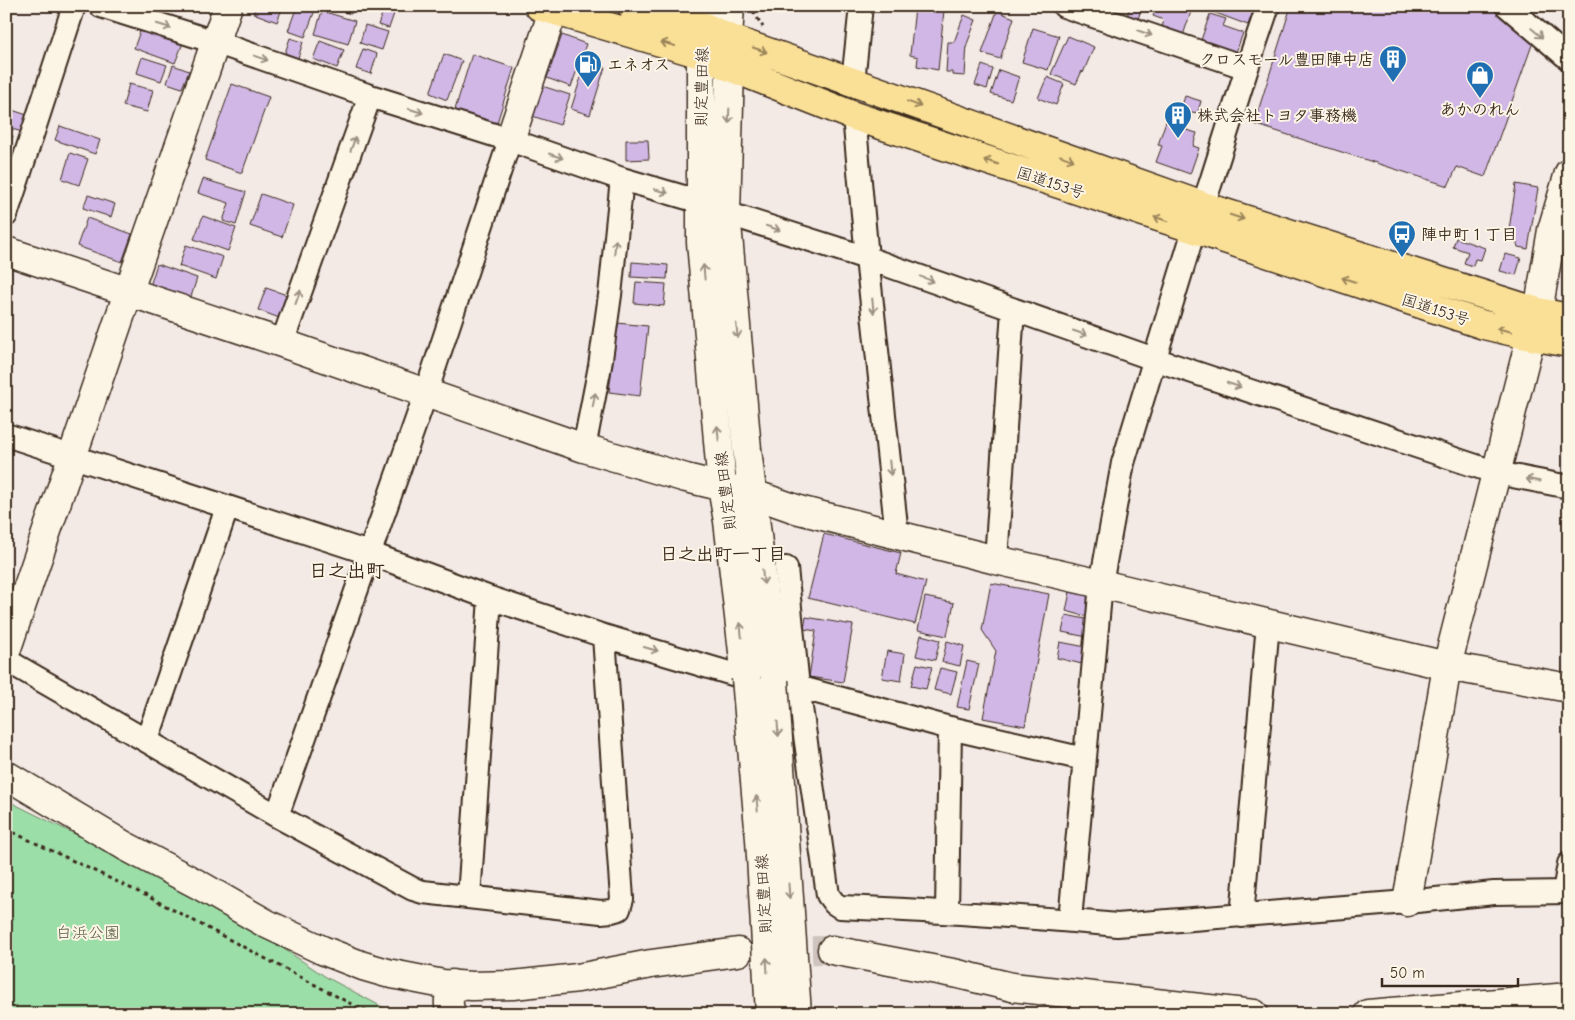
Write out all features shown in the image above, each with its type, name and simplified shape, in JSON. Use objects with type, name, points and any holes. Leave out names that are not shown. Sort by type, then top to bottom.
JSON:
[{"type":"highway","name":"国道153号","points":[[632,6],[704,16],[728,38],[853,82],[1199,218]]},
{"type":"highway","name":"国道153号","points":[[546,9],[701,54],[854,116],[1199,218],[1534,324],[1569,343]]},
{"type":"highway","name":"国道153号","points":[[1534,324],[1569,318]]},
{"type":"street","points":[[6,214],[74,6]]},
{"type":"street","points":[[101,6],[215,42],[370,96],[510,140],[622,179],[701,202]]},
{"type":"street","points":[[6,651],[228,6]]},
{"type":"street","name":"則定豊田線","points":[[730,6],[726,213],[746,449],[786,684],[797,1014]]},
{"type":"street","points":[[853,82],[861,6]]},
{"type":"street","points":[[1064,6],[1102,12],[1246,68]]},
{"type":"street","points":[[1070,920],[1101,584],[1123,463],[1246,68],[1268,6]]},
{"type":"street","points":[[1506,6],[1569,58]]},
{"type":"street","points":[[277,816],[426,393],[510,140],[546,9]]},
{"type":"street","name":"則定豊田線","points":[[704,16],[701,54],[701,242],[722,487],[728,520],[746,678],[760,839],[770,1014]]},
{"type":"street","points":[[282,343],[370,96]]},
{"type":"street","points":[[854,116],[867,258],[897,535]]},
{"type":"street","points":[[1407,902],[1447,666],[1534,324],[1552,230],[1569,173]]},
{"type":"street","points":[[584,448],[600,366],[610,295],[622,179]]},
{"type":"street","points":[[726,213],[867,258],[1154,359],[1497,473],[1569,488]]},
{"type":"street","points":[[6,251],[282,343],[584,448],[686,478],[753,494],[799,510],[996,560],[1447,666],[1569,688]]},
{"type":"street","points":[[996,560],[1013,310]]},
{"type":"street","points":[[6,435],[369,553],[490,598],[604,636],[746,678]]},
{"type":"street","points":[[147,740],[227,508]]},
{"type":"street","points":[[786,568],[786,684],[828,894],[834,903],[840,907],[947,912],[1117,925],[1407,902],[1494,893],[1566,892],[1569,864]]},
{"type":"street","points":[[469,897],[490,598]]},
{"type":"street","points":[[1242,916],[1268,624]]},
{"type":"street","points":[[6,660],[277,816],[422,892],[612,912],[619,908],[622,899],[604,636]]},
{"type":"street","points":[[786,684],[950,728],[1084,759]]},
{"type":"street","points":[[947,912],[950,728]]},
{"type":"street","points":[[6,776],[125,846],[201,886],[267,924],[322,950],[387,973],[472,986],[513,985],[578,978],[651,964],[738,952]]},
{"type":"street","points":[[832,950],[958,974],[1012,987],[1140,1007],[1254,1014]]},
{"type":"street","points":[[452,984],[448,1001],[452,1014]]},
{"type":"street","points":[[1368,1014],[1569,997]]},
{"type":"path","points":[[6,830],[147,896],[356,1007],[377,1014]]},
{"type":"green space","name":"白浜公園","points":[[6,800],[190,891],[254,929],[326,977],[386,1009],[403,1014],[6,1014]]},
{"type":"building","points":[[256,6],[283,6],[277,22],[253,13]]},
{"type":"building","points":[[297,6],[306,6],[315,10],[305,37],[288,31]]},
{"type":"building","points":[[333,6],[353,6],[351,14],[333,9]]},
{"type":"building","points":[[385,6],[396,8],[389,28],[378,25]]},
{"type":"building","points":[[1130,6],[1142,6],[1136,26],[1127,16]]},
{"type":"building","points":[[1157,6],[1193,6],[1181,41],[1160,34],[1164,20],[1153,16]]},
{"type":"building","points":[[1197,6],[1255,6],[1248,25]]},
{"type":"building","name":"クロスモール豊田陣中店","points":[[1291,6],[1493,6],[1533,42],[1485,177],[1457,167],[1448,186],[1254,124]]},
{"type":"building","points":[[915,7],[944,10],[938,70],[917,66],[918,57],[910,55]]},
{"type":"building","points":[[322,11],[355,21],[348,44],[315,34]]},
{"type":"building","points":[[997,11],[1014,18],[1000,59],[982,53]]},
{"type":"building","points":[[1210,14],[1226,19],[1223,26],[1243,33],[1235,55],[1200,43]]},
{"type":"building","points":[[964,15],[976,20],[967,44],[965,76],[952,75],[952,72],[946,72],[948,42],[954,42]]},
{"type":"building","points":[[365,25],[388,32],[382,50],[360,43]]},
{"type":"building","points":[[141,28],[183,43],[175,63],[134,48]]},
{"type":"building","points":[[1033,28],[1059,36],[1048,70],[1022,62]]},
{"type":"building","points":[[562,35],[586,44],[571,87],[547,78]]},
{"type":"building","points":[[1068,36],[1094,47],[1076,84],[1051,74]]},
{"type":"building","points":[[290,38],[303,42],[298,58],[285,53]]},
{"type":"building","points":[[320,41],[344,50],[337,68],[313,59]]},
{"type":"building","points":[[363,49],[377,54],[371,74],[356,69]]},
{"type":"building","points":[[444,54],[462,61],[447,100],[430,93]]},
{"type":"building","points":[[472,54],[514,68],[496,126],[454,113]]},
{"type":"building","points":[[142,57],[167,65],[161,81],[137,73]]},
{"type":"building","name":"エネオス","points":[[586,61],[605,67],[590,115],[571,109]]},
{"type":"building","points":[[173,65],[189,71],[182,88],[167,83]]},
{"type":"building","points":[[982,65],[993,69],[987,89],[975,85]]},
{"type":"building","points":[[999,70],[1019,77],[1011,100],[991,94]]},
{"type":"building","points":[[1047,77],[1064,84],[1056,105],[1038,98]]},
{"type":"building","points":[[129,84],[153,90],[147,112],[123,106]]},
{"type":"building","points":[[232,84],[269,97],[242,173],[205,160]]},
{"type":"building","points":[[539,85],[570,95],[560,125],[529,115]]},
{"type":"building","name":"株式会社トヨタ事務機","points":[[1185,96],[1201,101],[1198,112],[1191,113],[1186,130],[1197,133],[1193,146],[1199,148],[1190,174],[1156,162],[1162,146],[1158,145],[1166,121],[1176,125]]},
{"type":"building","points":[[6,108],[30,116],[25,133],[6,127]]},
{"type":"building","points":[[60,126],[100,140],[95,154],[55,140]]},
{"type":"building","points":[[6,134],[13,136],[6,156]]},
{"type":"building","points":[[626,140],[648,140],[649,159],[626,160]]},
{"type":"building","points":[[70,153],[88,159],[79,185],[62,179]]},
{"type":"building","points":[[203,179],[246,192],[236,225],[223,221],[229,203],[198,193]]},
{"type":"building","points":[[1516,184],[1538,188],[1528,249],[1518,247],[1515,237],[1508,236]]},
{"type":"building","points":[[261,194],[293,205],[282,237],[250,226]]},
{"type":"building","points":[[88,195],[115,204],[111,217],[83,208]]},
{"type":"building","points":[[203,216],[236,228],[228,251],[194,239]]},
{"type":"building","points":[[87,218],[132,234],[122,262],[77,246]]},
{"type":"building","points":[[1456,238],[1485,248],[1481,260],[1475,259],[1473,266],[1464,263],[1468,252],[1453,247]]},
{"type":"building","points":[[186,245],[223,257],[216,279],[179,266]]},
{"type":"building","points":[[1505,254],[1521,258],[1516,275],[1500,271]]},
{"type":"building","points":[[632,262],[668,265],[667,279],[631,277]]},
{"type":"building","points":[[157,264],[197,278],[190,300],[150,286]]},
{"type":"building","points":[[636,282],[666,284],[664,306],[634,303]]},
{"type":"building","points":[[266,288],[290,296],[282,319],[258,310]]},
{"type":"building","points":[[617,323],[648,326],[640,396],[609,392]]},
{"type":"building","points":[[824,534],[901,553],[896,574],[926,582],[915,624],[808,598]]},
{"type":"building","points":[[991,583],[1049,594],[1025,726],[983,718],[996,651],[982,630]]},
{"type":"building","points":[[1070,592],[1097,598],[1092,618],[1066,611]]},
{"type":"building","points":[[925,597],[954,603],[947,636],[918,630]]},
{"type":"building","points":[[1066,615],[1090,620],[1087,637],[1062,632]]},
{"type":"building","points":[[806,617],[853,625],[843,682],[809,677],[816,631],[804,629]]},
{"type":"building","points":[[921,635],[940,640],[935,660],[916,656]]},
{"type":"building","points":[[947,641],[964,646],[960,666],[942,662]]},
{"type":"building","points":[[1060,642],[1086,647],[1082,664],[1057,658]]},
{"type":"building","points":[[887,651],[905,654],[901,681],[882,678]]},
{"type":"building","points":[[967,661],[979,664],[969,709],[957,707]]},
{"type":"building","points":[[917,664],[932,667],[926,689],[911,686]]},
{"type":"building","points":[[940,668],[957,672],[951,694],[934,690]]},
{"type":"tunnel","points":[[770,951],[832,950]]},
{"type":"place","name":"クロスモール豊田陣中店","points":[[1393,83]]},
{"type":"place","name":"エネオス","points":[[588,88]]},
{"type":"place","name":"あかのれん","points":[[1480,99]]},
{"type":"place","name":"株式会社トヨタ事務機","points":[[1178,139]]},
{"type":"place","name":"陣中町１丁目","points":[[1402,258]]},
{"type":"district","name":"日之出町一丁目","points":[[723,554]]},
{"type":"district","name":"日之出町","points":[[347,570]]}]
